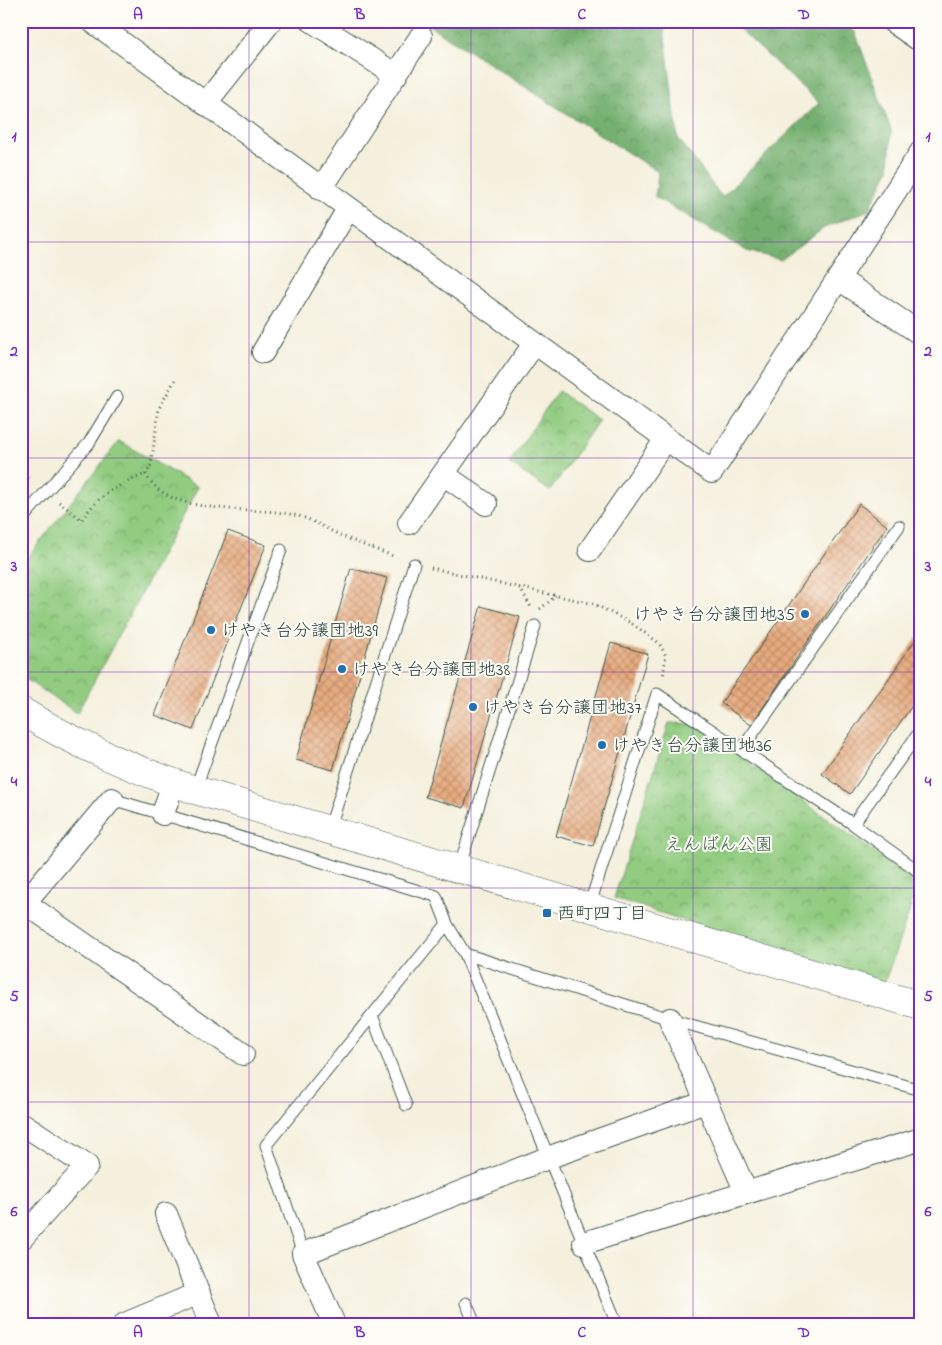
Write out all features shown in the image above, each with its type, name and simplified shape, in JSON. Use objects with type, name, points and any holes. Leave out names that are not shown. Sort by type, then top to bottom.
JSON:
[{"type":"street","points":[[92,21],[712,472],[921,152]]},
{"type":"street","points":[[205,104],[271,21]]},
{"type":"street","points":[[312,21],[396,75]]},
{"type":"street","points":[[892,21],[921,41]]},
{"type":"street","points":[[321,189],[421,36]]},
{"type":"street","points":[[263,352],[348,209]]},
{"type":"street","points":[[839,278],[921,334]]},
{"type":"street","points":[[410,523],[534,344]]},
{"type":"street","points":[[590,550],[666,439]]},
{"type":"street","points":[[443,474],[486,504]]},
{"type":"street","points":[[21,711],[62,736],[184,787],[921,1006]]},
{"type":"street","points":[[163,814],[184,787]]},
{"type":"street","points":[[112,799],[22,903],[243,1054]]},
{"type":"street","points":[[670,1019],[746,1192]]},
{"type":"street","points":[[334,1324],[303,1254],[550,1157],[706,1102]]},
{"type":"street","points":[[21,1123],[87,1166],[21,1239]]},
{"type":"street","points":[[584,1243],[921,1139]]},
{"type":"street","points":[[166,1214],[211,1324]]},
{"type":"street","points":[[125,1324],[199,1293]]},
{"type":"lane","points":[[21,520],[89,443],[117,397]]},
{"type":"lane","points":[[742,749],[899,526]]},
{"type":"lane","points":[[184,787],[281,550]]},
{"type":"lane","points":[[329,830],[414,564]]},
{"type":"lane","points":[[458,868],[535,621]]},
{"type":"lane","points":[[589,907],[657,694],[853,824],[921,873]]},
{"type":"lane","points":[[853,824],[921,730]]},
{"type":"lane","points":[[112,799],[436,896],[448,924],[466,954],[615,1319],[614,1324]]},
{"type":"lane","points":[[303,1254],[266,1145],[373,1018],[448,924]]},
{"type":"lane","points":[[466,954],[670,1019],[921,1090]]},
{"type":"lane","points":[[373,1018],[406,1104]]},
{"type":"lane","points":[[466,1303],[475,1324]]},
{"type":"path","points":[[46,492],[82,520],[89,508],[123,482],[146,474],[151,465],[159,408],[175,380]]},
{"type":"path","points":[[146,474],[151,485],[166,495],[202,506],[264,510],[296,515],[414,564],[594,604],[632,623],[659,643],[666,656],[666,668],[657,694]]},
{"type":"path","points":[[535,621],[543,604],[556,596]]},
{"type":"green space","points":[[422,21],[663,21],[678,138],[722,197],[819,103],[735,25],[736,21],[838,21],[855,32],[891,130],[889,170],[869,210],[824,228],[781,260],[747,251],[655,197],[658,172]]},
{"type":"green space","points":[[558,391],[599,420],[550,491],[509,463]]},
{"type":"green space","points":[[119,441],[198,487],[77,713],[21,676],[21,566]]},
{"type":"green space","name":"えんばん公園","points":[[669,723],[695,724],[919,884],[884,984],[614,898]]},
{"type":"building","name":"けやき台分譲団地35","points":[[859,504],[887,526],[751,725],[721,703]]},
{"type":"building","name":"けやき台分譲団地39","points":[[228,531],[266,545],[193,730],[155,715]]},
{"type":"building","name":"けやき台分譲団地38","points":[[351,568],[387,578],[333,770],[296,760]]},
{"type":"building","name":"けやき台分譲団地37","points":[[481,606],[520,617],[464,808],[425,797]]},
{"type":"building","points":[[921,632],[921,693],[850,794],[822,774]]},
{"type":"building","name":"けやき台分譲団地36","points":[[611,643],[648,654],[593,846],[556,836]]},
{"type":"place","name":"けやき台分譲団地35","points":[[805,614]]},
{"type":"place","name":"けやき台分譲団地39","points":[[211,630]]},
{"type":"place","name":"けやき台分譲団地38","points":[[342,669]]},
{"type":"place","name":"けやき台分譲団地37","points":[[473,707]]},
{"type":"place","name":"けやき台分譲団地36","points":[[602,745]]},
{"type":"place","name":"西町四丁目","points":[[547,913]]}]
